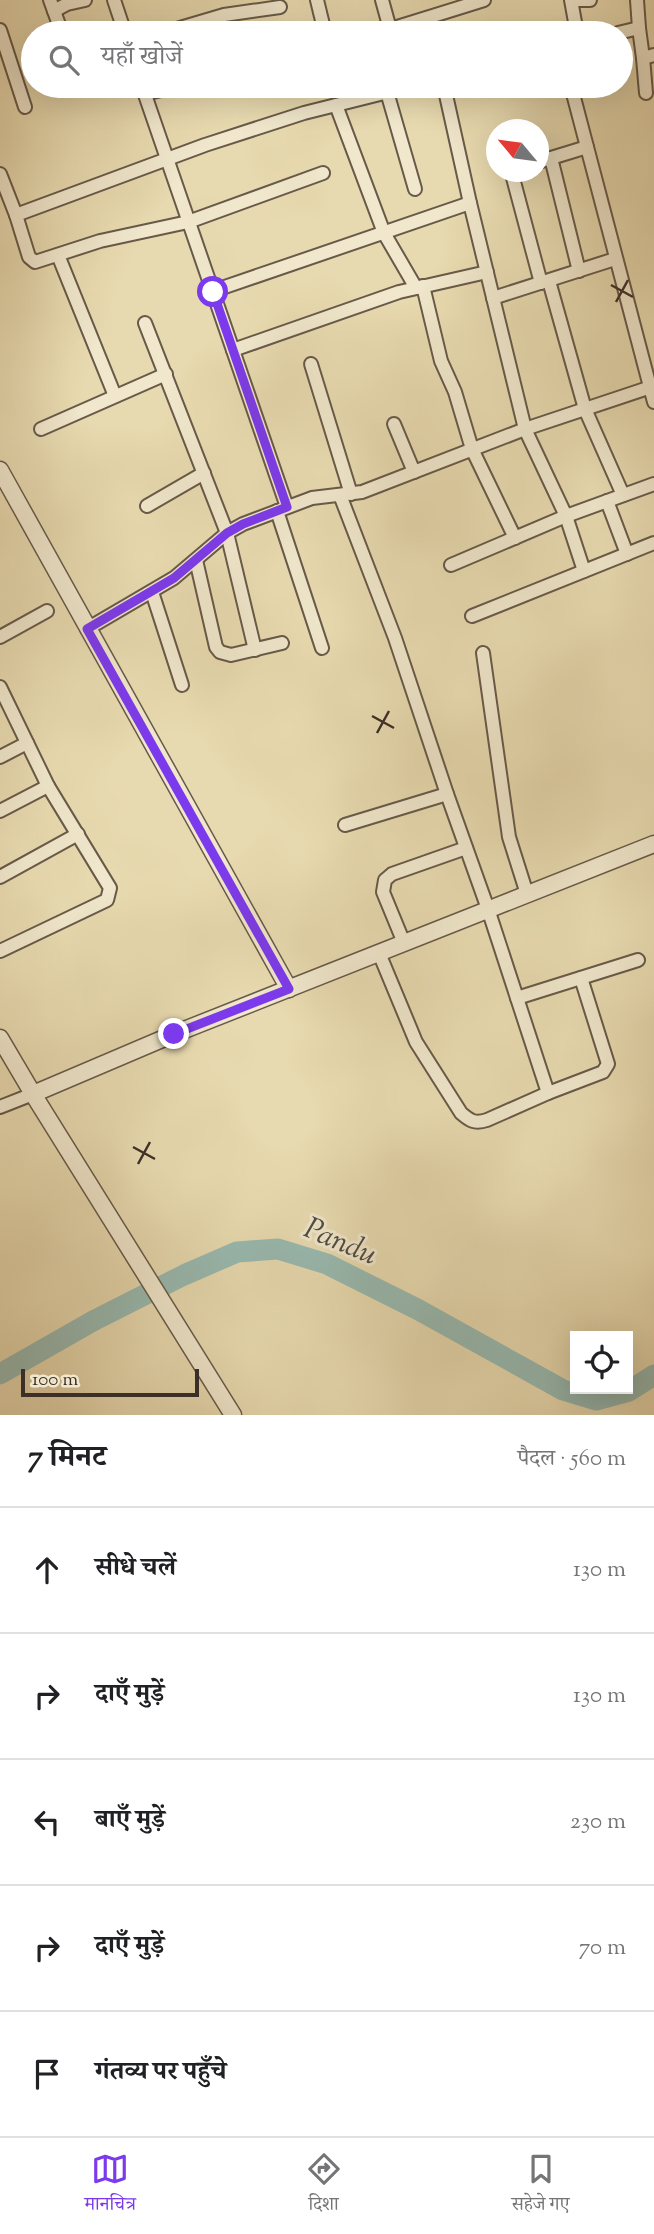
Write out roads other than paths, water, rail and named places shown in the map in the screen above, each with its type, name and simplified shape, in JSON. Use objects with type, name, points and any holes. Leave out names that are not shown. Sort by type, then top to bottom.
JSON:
[{"type":"street","points":[[52,6],[85,0]]},
{"type":"street","points":[[114,0],[121,21]]},
{"type":"street","points":[[317,0],[322,21]]},
{"type":"street","points":[[382,0],[383,21]]},
{"type":"street","points":[[433,0],[437,15]]},
{"type":"street","points":[[417,21],[484,0]]},
{"type":"street","points":[[575,21],[572,0],[590,0]]},
{"type":"street","points":[[637,0],[639,28],[649,56],[646,93]]},
{"type":"street","points":[[204,21],[224,15],[280,7]]},
{"type":"street","points":[[633,29],[639,28]]},
{"type":"street","points":[[0,30],[21,95]]},
{"type":"street","points":[[22,98],[25,107]]},
{"type":"street","points":[[147,98],[233,349],[322,648]]},
{"type":"street","points":[[16,215],[166,159],[304,113],[364,98]]},
{"type":"street","points":[[389,98],[415,188]]},
{"type":"street","points":[[447,98],[525,429],[566,516],[584,571]]},
{"type":"street","points":[[574,98],[654,402]]},
{"type":"street","points":[[337,105],[384,233],[416,288],[487,272]]},
{"type":"street","points":[[549,159],[587,148]]},
{"type":"street","points":[[0,174],[31,260],[39,262],[100,241],[188,222],[323,173]]},
{"type":"street","points":[[549,173],[579,271]]},
{"type":"street","points":[[514,182],[585,409],[623,495]]},
{"type":"street","points":[[213,292],[470,203]]},
{"type":"street","points":[[58,255],[115,396]]},
{"type":"street","points":[[493,298],[615,259]]},
{"type":"street","points":[[233,349],[423,286]]},
{"type":"street","points":[[423,286],[441,361],[455,392],[472,449],[515,538]]},
{"type":"street","points":[[145,323],[227,533],[255,650]]},
{"type":"street","points":[[311,364],[346,494],[548,1093]]},
{"type":"street","points":[[41,429],[166,373]]},
{"type":"street","points":[[87,629],[174,578],[227,533],[243,524],[319,497],[346,494],[414,472],[525,429],[651,387]]},
{"type":"street","points":[[394,424],[414,472]]},
{"type":"street","points":[[0,470],[289,989]]},
{"type":"street","points":[[148,506],[204,473]]},
{"type":"street","points":[[451,565],[566,516],[623,495],[653,488]]},
{"type":"street","points":[[607,501],[626,554]]},
{"type":"street","points":[[471,616],[654,543]]},
{"type":"street","points":[[196,560],[216,647],[224,655],[282,643]]},
{"type":"street","points":[[152,592],[183,685]]},
{"type":"street","points":[[0,636],[47,611]]},
{"type":"street","points":[[483,653],[509,836],[527,894]]},
{"type":"street","points":[[0,687],[48,786],[108,882],[110,895],[107,900],[0,951]]},
{"type":"street","points":[[0,757],[27,743]]},
{"type":"street","points":[[0,811],[48,786]]},
{"type":"street","points":[[345,825],[446,794]]},
{"type":"street","points":[[0,877],[78,834]]},
{"type":"street","points":[[0,1107],[174,1034],[654,844]]},
{"type":"street","points":[[404,943],[383,892],[385,880],[391,874],[466,848]]},
{"type":"street","points":[[379,953],[416,1042],[461,1114],[477,1123],[603,1072],[608,1064],[581,978]]},
{"type":"street","points":[[517,998],[638,960]]},
{"type":"street","points":[[0,1038],[233,1415]]},
{"type":"waterway","name":"Pandu","points":[[0,1374],[93,1321],[184,1275],[237,1252],[278,1249],[327,1264],[417,1309],[563,1390],[596,1400],[629,1391],[654,1375]]}]
